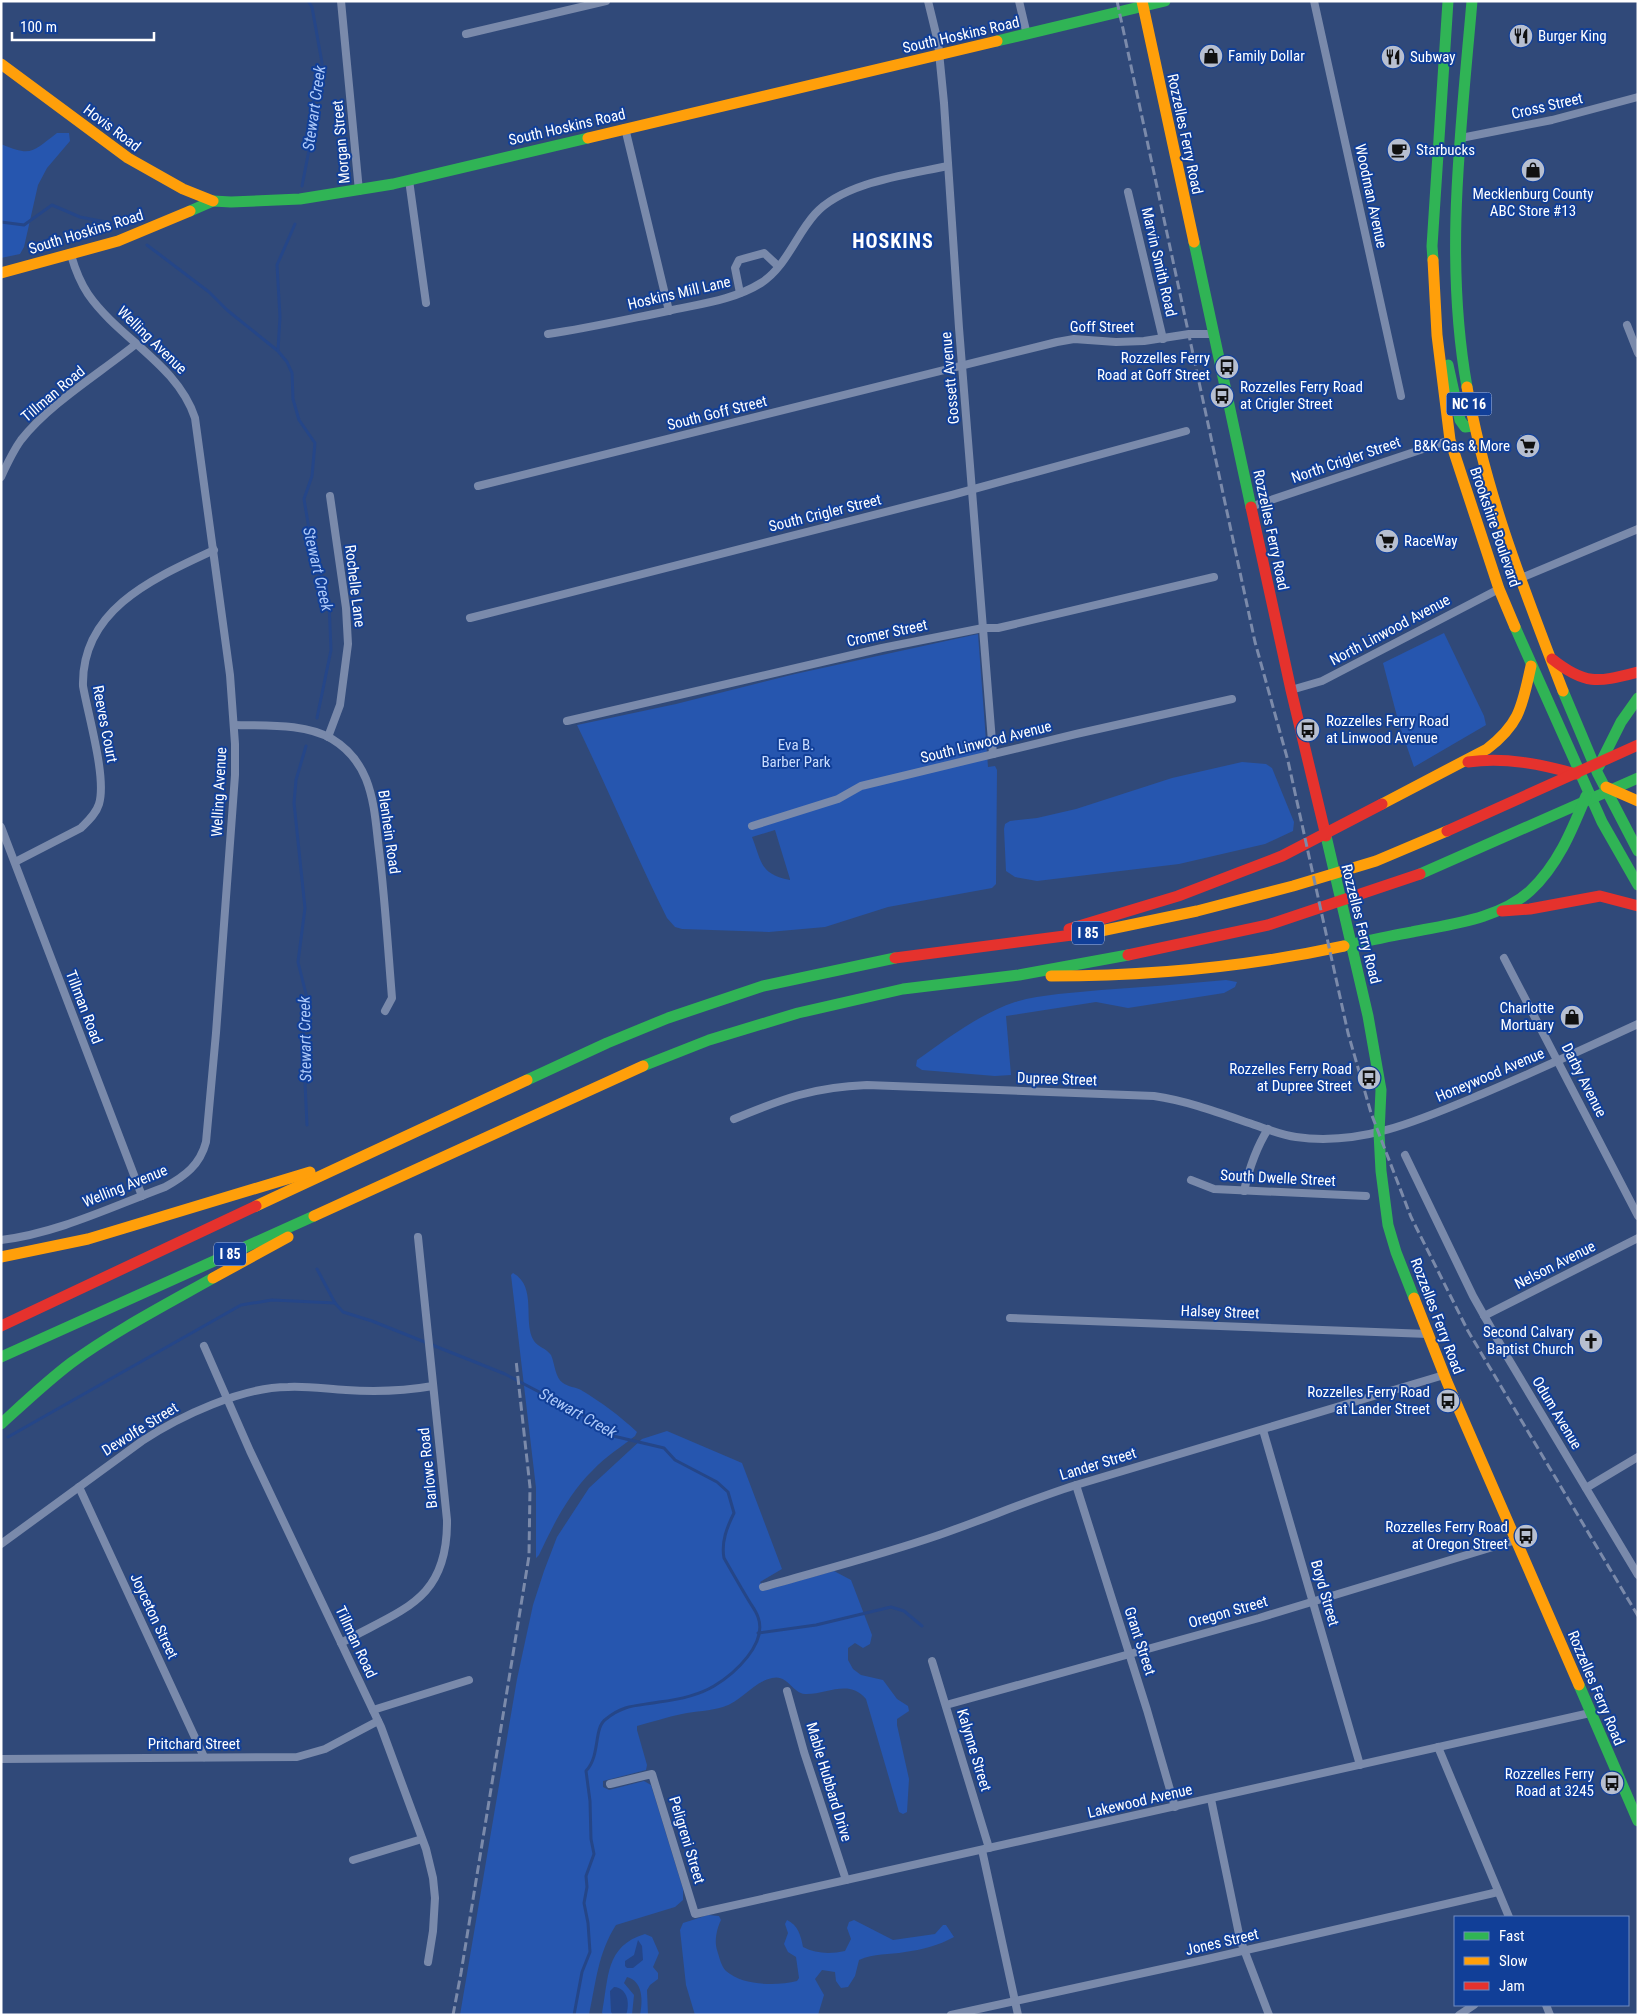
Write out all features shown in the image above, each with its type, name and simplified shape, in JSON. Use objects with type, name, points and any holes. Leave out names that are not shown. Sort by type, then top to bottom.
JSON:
[{"type":"main road","name":"South Hoskins Road","points":[[1,273],[70,255],[147,230],[213,201],[300,199],[409,180],[1027,35],[1142,4],[1165,1]]},
{"type":"main road","name":"Brookshire Boulevard","points":[[1448,1],[1432,246],[1442,381],[1450,440],[1499,589],[1531,666],[1602,822],[1638,885]]},
{"type":"main road","name":"Brookshire Boulevard","points":[[1472,1],[1454,242],[1459,333],[1473,426],[1490,487],[1521,578],[1586,747],[1595,776]]},
{"type":"main road","name":"Rozzelles Ferry Road","points":[[1142,4],[1250,507],[1317,806],[1368,1017],[1380,1079],[1382,1102],[1379,1133],[1381,1171],[1388,1225],[1396,1252],[1444,1375],[1638,1821]]},
{"type":"main road","name":"Hovis Road","points":[[1,64],[136,164],[181,189],[213,201]]},
{"type":"main road","points":[[1436,315],[1460,420],[1465,427],[1473,426]]},
{"type":"main road","points":[[1551,658],[1568,672],[1584,680],[1603,680],[1638,672]]},
{"type":"main road","points":[[1040,940],[1103,918],[1178,896],[1282,856],[1486,749],[1501,739],[1514,724],[1523,706],[1531,666]]},
{"type":"main road","points":[[1493,912],[1515,902],[1534,886],[1549,868],[1572,831],[1612,735],[1626,712],[1638,698]]},
{"type":"main road","name":"I 85","points":[[1,1326],[362,1156],[639,1029],[763,986],[882,959],[1096,932],[1197,911],[1261,895],[1376,861],[1638,745]]},
{"type":"main road","points":[[1460,763],[1497,759],[1522,760],[1580,776],[1595,776],[1604,786],[1638,850]]},
{"type":"main road","name":"I 85","points":[[1,1357],[168,1283],[635,1069],[709,1040],[765,1022],[903,989],[1019,975],[1233,934],[1381,890],[1500,841],[1638,778]]},
{"type":"main road","points":[[1604,786],[1638,801]]},
{"type":"main road","points":[[1019,975],[1128,976],[1240,965],[1271,961],[1407,933],[1493,912],[1530,908],[1600,896],[1638,906]]},
{"type":"main road","points":[[1,1257],[88,1239],[362,1156]]},
{"type":"main road","points":[[1,1424],[58,1374],[106,1340],[156,1309],[310,1224],[330,1208]]},
{"type":"street","name":"Morgan Street","points":[[341,1],[359,190]]},
{"type":"street","points":[[466,34],[606,1]]},
{"type":"street","name":"Gossett Avenue","points":[[928,1],[939,55],[993,754]]},
{"type":"street","points":[[1019,1],[1027,35]]},
{"type":"street","name":"Woodman Avenue","points":[[1314,1],[1401,396]]},
{"type":"street","name":"Cross Street","points":[[1461,138],[1552,120],[1638,97]]},
{"type":"street","points":[[626,128],[669,310]]},
{"type":"street","name":"Hoskins Mill Lane","points":[[548,334],[719,300],[740,293],[763,282],[778,266],[815,214],[830,200],[853,190],[948,166]]},
{"type":"street","points":[[409,180],[426,303]]},
{"type":"street","name":"Marvin Smith Road","points":[[1128,192],[1162,339]]},
{"type":"street","points":[[740,293],[735,268],[739,260],[764,253],[778,266]]},
{"type":"street","name":"Welling Avenue","points":[[1,1240],[60,1227],[142,1196],[172,1183],[191,1170],[203,1153],[206,1142],[216,1033],[235,775],[230,675],[195,418],[190,404],[172,377],[136,344],[88,295],[80,281],[70,255]]},
{"type":"street","points":[[1627,325],[1638,353]]},
{"type":"street","name":"Goff Street","points":[[963,366],[1074,339],[1116,342],[1162,339],[1189,334],[1213,334]]},
{"type":"street","name":"Tillman Road","points":[[1,477],[21,441],[33,426],[49,411],[136,344]]},
{"type":"street","name":"South Goff Street","points":[[478,486],[963,366]]},
{"type":"street","name":"South Crigler Street","points":[[470,618],[952,495],[1186,431]]},
{"type":"street","name":"North Crigler Street","points":[[1250,507],[1450,440]]},
{"type":"street","name":"Rochelle Lane","points":[[328,737],[340,706],[348,644],[346,608],[330,496]]},
{"type":"street","points":[[1521,578],[1638,529]]},
{"type":"street","name":"Reeves Court","points":[[15,862],[81,828],[90,820],[99,805],[102,779],[83,686],[82,671],[87,650],[101,624],[112,611],[148,584],[214,550]]},
{"type":"street","name":"Cromer Street","points":[[567,722],[872,650],[983,628],[998,628],[1214,577]]},
{"type":"street","name":"North Linwood Avenue","points":[[1291,690],[1322,681],[1499,589]]},
{"type":"street","name":"South Linwood Avenue","points":[[752,826],[838,799],[861,786],[1232,699]]},
{"type":"street","name":"Blenhein Road","points":[[234,725],[308,730],[328,737],[348,752],[357,763],[365,778],[373,804],[382,874],[392,998],[385,1011]]},
{"type":"street","name":"Tillman Road","points":[[1,827],[142,1196]]},
{"type":"street","name":"Darby Avenue","points":[[1504,958],[1638,1216]]},
{"type":"street","name":"Honeywood Avenue","points":[[1379,1133],[1448,1108],[1638,1024]]},
{"type":"street","name":"Dupree Street","points":[[734,1119],[792,1096],[816,1090],[867,1085],[1154,1096],[1190,1102],[1296,1137],[1316,1139],[1379,1133]]},
{"type":"street","points":[[1244,1191],[1258,1145],[1268,1129]]},
{"type":"street","name":"Odum Avenue","points":[[1405,1155],[1484,1316],[1638,1575]]},
{"type":"street","name":"South Dwelle Street","points":[[1191,1180],[1214,1189],[1366,1196]]},
{"type":"street","name":"Barlowe Road","points":[[341,1643],[418,1600],[436,1577],[445,1556],[447,1520],[418,1237]]},
{"type":"street","name":"Nelson Avenue","points":[[1484,1316],[1638,1238]]},
{"type":"street","name":"Halsey Street","points":[[1010,1318],[1428,1334]]},
{"type":"street","name":"Tillman Road","points":[[204,1346],[250,1451],[378,1721],[422,1838],[432,1868],[435,1898],[433,1931],[428,1962]]},
{"type":"street","name":"Lander Street","points":[[763,1587],[931,1537],[1032,1499],[1076,1485],[1444,1375]]},
{"type":"street","name":"Dewolfe Street","points":[[1,1544],[164,1427],[205,1407],[266,1389],[288,1387],[388,1391],[433,1386]]},
{"type":"street","name":"Boyd Street","points":[[1263,1430],[1360,1765]]},
{"type":"street","points":[[1586,1488],[1638,1457]]},
{"type":"street","name":"Grant Street","points":[[1076,1485],[1175,1807]]},
{"type":"street","name":"Joyceton Street","points":[[79,1487],[204,1757]]},
{"type":"street","name":"Oregon Street","points":[[946,1705],[1313,1601],[1516,1540]]},
{"type":"street","name":"Kalynne Street","points":[[932,1661],[986,1849],[1018,2015]]},
{"type":"street","points":[[373,1710],[469,1680]]},
{"type":"street","name":"Mable Hubbard Drive","points":[[787,1691],[804,1752],[846,1880]]},
{"type":"street","name":"Lakewood Avenue","points":[[695,1914],[1590,1713]]},
{"type":"street","name":"Pritchard Street","points":[[1,1759],[297,1757],[325,1749],[378,1721]]},
{"type":"street","points":[[1438,1747],[1509,1916]]},
{"type":"street","name":"Peligreni Street","points":[[610,1784],[652,1774],[695,1914]]},
{"type":"street","points":[[1211,1799],[1243,1951],[1269,2015]]},
{"type":"street","points":[[353,1860],[422,1838]]},
{"type":"street","name":"Jones Street","points":[[951,2015],[1243,1951],[1498,1892]]},
{"type":"street","points":[[1459,2015],[1472,2006]]},
{"type":"green space","points":[[57,133],[69,133],[70,141],[47,168],[38,185],[24,247],[20,254],[1,258],[1,144],[26,151],[42,145]]},
{"type":"green space","points":[[1444,633],[1484,716],[1486,725],[1414,767],[1399,724],[1383,663]]},
{"type":"green space","name":"Eva B. Barber Park","points":[[978,634],[988,767],[995,766],[997,770],[996,884],[992,888],[888,907],[825,927],[769,932],[682,929],[675,927],[667,918],[655,894],[577,725],[676,704],[795,674]],"holes":[[[775,830],[790,880],[767,871],[752,837]]]},
{"type":"green space","points":[[1242,762],[1266,764],[1272,768],[1294,822],[1293,831],[1265,844],[1179,864],[1037,881],[1015,877],[1006,871],[1004,829],[1005,824],[1010,821],[1037,818],[1076,809],[1172,778]]},
{"type":"green space","points":[[1226,980],[1237,982],[1235,987],[1224,993],[1128,1008],[1096,1002],[1006,1016],[1011,1075],[995,1076],[922,1070],[916,1066],[917,1060],[964,1028],[989,1013],[1015,1002],[1058,994]]},
{"type":"green space","points":[[513,1273],[521,1279],[525,1287],[529,1324],[534,1341],[551,1355],[560,1381],[596,1399],[637,1432],[635,1436],[608,1456],[584,1479],[562,1510],[536,1558],[536,1488],[511,1275]]},
{"type":"green space","points":[[667,1431],[742,1463],[782,1569],[760,1582],[766,1590],[834,1571],[851,1580],[872,1635],[870,1644],[863,1648],[855,1643],[848,1648],[848,1660],[853,1669],[861,1675],[883,1680],[897,1699],[908,1706],[909,1711],[897,1719],[909,1779],[907,1812],[903,1814],[899,1812],[866,1699],[852,1690],[845,1688],[805,1694],[797,1691],[786,1681],[777,1677],[759,1683],[723,1707],[676,1715],[637,1726],[647,1765],[646,1770],[603,1781],[603,1787],[609,1790],[644,1781],[651,1785],[683,1889],[683,1900],[675,1907],[616,1925],[601,1957],[589,2015],[460,2015],[517,1679],[533,1605],[544,1571],[557,1537],[589,1488],[642,1439]]},
{"type":"green space","points":[[708,1915],[719,1916],[721,1920],[717,1931],[716,1946],[724,1969],[741,1980],[770,1984],[789,1983],[797,1981],[799,1978],[796,1957],[788,1952],[784,1944],[788,1933],[785,1924],[787,1920],[796,1928],[803,1947],[824,1953],[845,1951],[851,1939],[847,1928],[849,1922],[854,1920],[893,1940],[935,1934],[943,1925],[946,1925],[954,1937],[924,1948],[876,1955],[859,1960],[855,1976],[848,1987],[841,1988],[836,1981],[835,1972],[822,1970],[815,1979],[824,1995],[818,2015],[695,2015],[686,1985],[680,1930],[683,1923]]},
{"type":"green space","points":[[645,1934],[652,1937],[659,1953],[653,1967],[658,1973],[658,1979],[647,1990],[648,2015],[640,2015],[641,1992],[636,1983],[627,1977],[624,1983],[634,1995],[632,2015],[604,2015],[602,2013],[611,1964],[622,1946],[632,1939]]},
{"type":"shaded area","points":[[638,1940],[642,1946],[643,1960],[633,1968],[627,1968],[625,1961],[634,1955]]},
{"type":"shaded area","points":[[614,1987],[622,1990],[627,1997],[626,2015],[613,2015],[611,2012],[610,1991]]},
{"type":"waterway","name":"Stewart Creek","points":[[302,186],[310,145],[308,132],[322,72],[312,7],[308,1]]},
{"type":"waterway","points":[[1,222],[24,225],[52,205],[80,217],[111,223]]},
{"type":"waterway","name":"Stewart Creek","points":[[278,350],[280,317],[277,265],[295,224]]},
{"type":"waterway","name":"Stewart Creek","points":[[147,245],[209,292],[227,310],[278,351],[287,362],[292,373],[293,399],[299,420],[315,443],[312,476],[304,499],[315,565],[329,602],[331,650],[317,718]]},
{"type":"waterway","name":"Stewart Creek","points":[[306,746],[296,780],[294,803],[305,908],[298,962],[307,998],[303,1041],[307,1125]]},
{"type":"waterway","name":"Stewart Creek","points":[[317,1269],[335,1303],[343,1312],[372,1321],[505,1374],[585,1416],[609,1435],[664,1448],[675,1460],[717,1482],[728,1492],[734,1513],[725,1535],[723,1546],[724,1558],[757,1615],[760,1627],[758,1637],[754,1648],[739,1666],[714,1686],[687,1697],[625,1708],[613,1714],[602,1723],[594,1757],[586,1771],[590,1801],[591,1839],[594,1854],[586,1876],[587,1887],[584,1903],[588,1923],[590,1952],[582,1972],[574,2015]]},
{"type":"waterway","points":[[8,1437],[241,1305],[272,1300],[335,1303]]},
{"type":"waterway","points":[[758,1633],[816,1625],[891,1607],[904,1611],[922,1626]]},
{"type":"railway","points":[[1117,1],[1255,642],[1288,761],[1348,1033],[1371,1113],[1411,1217],[1468,1331],[1638,1616]]},
{"type":"railway","points":[[453,2015],[529,1556],[530,1487],[516,1360]]},
{"type":"traffic: fast","points":[[997,41],[1165,1]]},
{"type":"traffic: fast","points":[[1433,260],[1432,246],[1448,1]]},
{"type":"traffic: fast","points":[[1467,387],[1460,339],[1456,242],[1460,146],[1472,1]]},
{"type":"traffic: fast","points":[[190,211],[213,201],[300,199],[393,184],[588,138]]},
{"type":"traffic: fast","points":[[1194,242],[1251,507]]},
{"type":"traffic: fast","points":[[1448,365],[1460,420],[1465,427],[1473,426]]},
{"type":"traffic: fast","points":[[1515,627],[1602,822],[1638,885]]},
{"type":"traffic: fast","points":[[1563,691],[1598,774],[1638,851]]},
{"type":"traffic: fast","points":[[1599,766],[1621,722],[1638,698]]},
{"type":"traffic: fast","points":[[1420,874],[1638,778]]},
{"type":"traffic: fast","points":[[1344,946],[1474,919],[1504,908],[1518,900],[1530,891],[1549,870],[1570,834],[1586,796]]},
{"type":"traffic: fast","points":[[1326,836],[1368,1016],[1381,1090],[1379,1133],[1381,1171],[1388,1225],[1396,1252],[1414,1298]]},
{"type":"traffic: fast","points":[[643,1066],[709,1040],[798,1013],[903,989],[1019,975],[1128,955]]},
{"type":"traffic: fast","points":[[527,1080],[607,1043],[668,1018],[763,986],[895,958]]},
{"type":"traffic: fast","points":[[1,1357],[314,1216]]},
{"type":"traffic: fast","points":[[1,1424],[35,1393],[88,1351],[213,1278]]},
{"type":"traffic: fast","points":[[1579,1685],[1638,1821]]},
{"type":"traffic: slow","points":[[1142,1],[1194,242]]},
{"type":"traffic: slow","points":[[588,138],[997,41]]},
{"type":"traffic: slow","points":[[1,64],[128,158],[183,189],[213,201]]},
{"type":"traffic: slow","points":[[1,273],[118,241],[190,211]]},
{"type":"traffic: slow","points":[[1433,260],[1437,335],[1450,440],[1499,589],[1515,627]]},
{"type":"traffic: slow","points":[[1467,387],[1484,465],[1495,503],[1563,691]]},
{"type":"traffic: slow","points":[[1382,804],[1487,749],[1498,740],[1507,731],[1518,712],[1531,666]]},
{"type":"traffic: slow","points":[[1606,787],[1638,801]]},
{"type":"traffic: slow","points":[[1072,935],[1096,932],[1197,911],[1293,886],[1376,861],[1447,831]]},
{"type":"traffic: slow","points":[[1051,976],[1088,976],[1198,969],[1271,960],[1344,946]]},
{"type":"traffic: slow","points":[[314,1216],[643,1066]]},
{"type":"traffic: slow","points":[[256,1206],[527,1080]]},
{"type":"traffic: slow","points":[[1,1257],[88,1239],[310,1172]]},
{"type":"traffic: slow","points":[[213,1278],[288,1237]]},
{"type":"traffic: slow","points":[[1414,1298],[1447,1382],[1579,1685]]},
{"type":"traffic: jam","points":[[1251,507],[1291,690],[1326,836]]},
{"type":"traffic: jam","points":[[1552,659],[1574,674],[1584,678],[1612,678],[1638,672]]},
{"type":"traffic: jam","points":[[1447,831],[1638,745]]},
{"type":"traffic: jam","points":[[1468,762],[1496,760],[1523,762],[1576,774]]},
{"type":"traffic: jam","points":[[1069,929],[1178,896],[1282,856],[1382,804]]},
{"type":"traffic: jam","points":[[1128,955],[1268,925],[1420,874]]},
{"type":"traffic: jam","points":[[1502,911],[1530,909],[1600,896],[1638,906]]},
{"type":"traffic: jam","points":[[895,958],[1072,935]]},
{"type":"traffic: jam","points":[[1,1326],[256,1206]]},
{"type":"place","name":"Burger King","points":[[1521,36]]},
{"type":"place","name":"Family Dollar","points":[[1211,56]]},
{"type":"place","name":"Subway","points":[[1393,57]]},
{"type":"place","name":"Starbucks","points":[[1399,150]]},
{"type":"place","name":"Mecklenburg County ABC Store #13","points":[[1533,170]]},
{"type":"place","name":"Rozzelles Ferry Road at Goff Street","points":[[1227,367]]},
{"type":"place","name":"Rozzelles Ferry Road at Crigler Street","points":[[1222,396]]},
{"type":"place","name":"B&K Gas & More","points":[[1528,446]]},
{"type":"place","name":"RaceWay","points":[[1387,541]]},
{"type":"place","name":"Rozzelles Ferry Road at Linwood Avenue","points":[[1308,730]]},
{"type":"place","name":"Charlotte Mortuary","points":[[1572,1017]]},
{"type":"place","name":"Rozzelles Ferry Road at Dupree Street","points":[[1369,1078]]},
{"type":"place","name":"Second Calvary Baptist Church","points":[[1591,1341]]},
{"type":"place","name":"Rozzelles Ferry Road at Lander Street","points":[[1448,1401]]},
{"type":"place","name":"Rozzelles Ferry Road at Oregon Street","points":[[1526,1536]]},
{"type":"place","name":"Rozzelles Ferry Road at 3245","points":[[1612,1783]]},
{"type":"district","name":"HOSKINS","points":[[893,241]]}]
